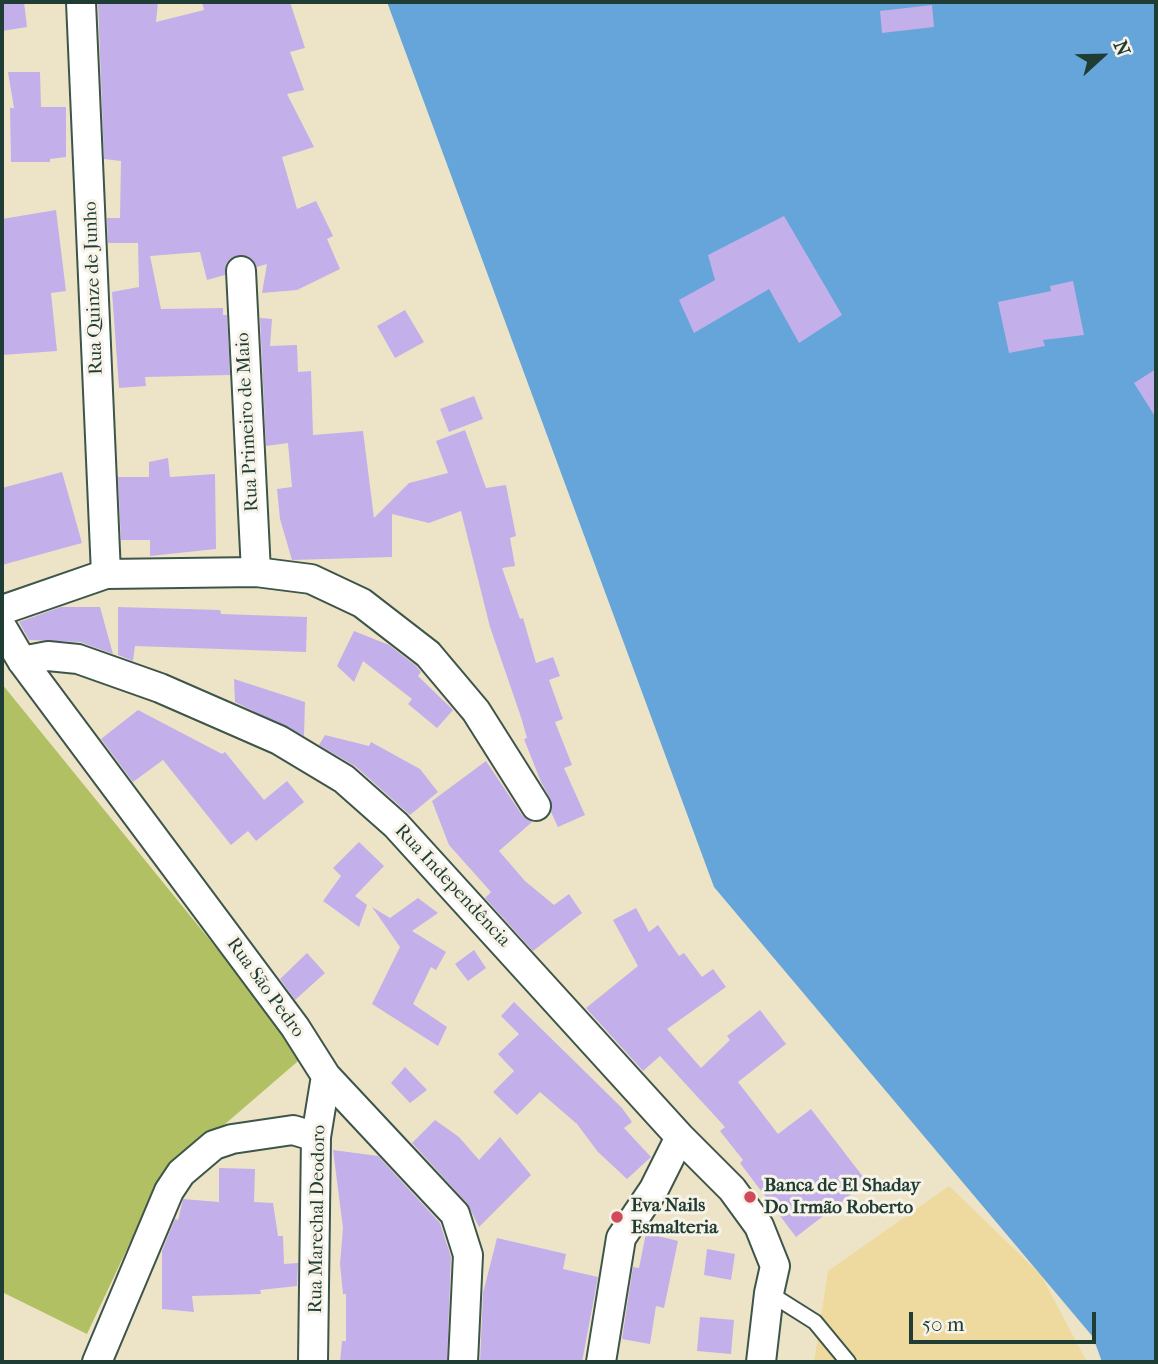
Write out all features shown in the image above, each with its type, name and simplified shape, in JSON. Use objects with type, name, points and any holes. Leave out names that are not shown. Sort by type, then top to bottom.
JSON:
[{"type":"street","name":"Rua Quinze de Junho","points":[[81,2],[106,574]]},
{"type":"street","name":"Rua Primeiro de Maio","points":[[240,271],[256,572]]},
{"type":"street","points":[[2,610],[106,574],[256,572],[311,579],[362,603],[428,654],[476,711],[536,806]]},
{"type":"street","name":"Rua São Pedro","points":[[2,627],[22,661],[295,1027],[326,1076],[455,1214],[468,1255],[463,1362]]},
{"type":"street","name":"Rua Independência","points":[[22,661],[48,656],[78,659],[160,688],[279,740],[344,779],[405,834],[680,1137],[732,1189],[759,1226],[772,1279]]},
{"type":"street","name":"Rua Marechal Deodoro","points":[[313,1362],[316,1136],[326,1076]]},
{"type":"street","points":[[97,1362],[169,1191],[181,1173],[214,1145],[232,1139],[275,1130],[293,1130],[316,1136]]},
{"type":"street","points":[[601,1362],[621,1238],[654,1189],[680,1137]]},
{"type":"street","points":[[761,1362],[772,1279]]},
{"type":"lane","points":[[772,1279],[815,1322],[848,1362]]},
{"type":"green space","points":[[2,684],[304,1056],[159,1181],[87,1334],[2,1292]]},
{"type":"sand","points":[[949,1186],[1041,1275],[1087,1362],[814,1362],[828,1271]]},
{"type":"water","points":[[387,2],[1156,2],[1156,1362],[1102,1362],[1093,1337],[714,887]]},
{"type":"building","points":[[2,2],[24,2],[27,27],[2,31]]},
{"type":"building","points":[[98,2],[158,2],[156,22],[204,10],[202,2],[290,2],[305,48],[290,52],[304,90],[287,94],[314,147],[282,157],[297,209],[316,201],[333,236],[327,239],[340,269],[297,290],[262,293],[267,264],[257,267],[248,256],[233,257],[226,264],[225,275],[207,280],[200,252],[150,256],[161,309],[223,308],[223,315],[227,315],[230,375],[145,377],[146,386],[119,388],[112,292],[139,287],[138,243],[108,243],[107,218],[120,218],[121,161],[104,159]]},
{"type":"building","points":[[932,5],[934,27],[882,33],[880,11]]},
{"type":"building","points":[[8,72],[40,72],[41,107],[66,107],[66,157],[50,159],[50,162],[11,162],[10,108],[14,108]]},
{"type":"building","points":[[56,210],[66,291],[51,293],[57,351],[2,355],[2,219]]},
{"type":"building","points":[[784,216],[842,315],[799,343],[769,289],[694,333],[679,300],[715,280],[708,255]]},
{"type":"building","points":[[1073,281],[1084,335],[1043,340],[1045,346],[1009,353],[998,302],[1051,291],[1050,286]]},
{"type":"building","points":[[405,310],[424,342],[395,358],[377,326]]},
{"type":"building","points":[[260,318],[272,319],[270,346],[297,345],[298,372],[311,371],[313,435],[363,431],[374,518],[409,483],[448,473],[436,441],[465,430],[486,488],[506,485],[516,536],[510,538],[515,566],[502,568],[520,619],[523,618],[536,663],[553,657],[560,676],[549,680],[563,719],[555,722],[572,765],[564,768],[585,815],[558,827],[551,812],[550,798],[524,739],[527,738],[521,717],[490,627],[461,511],[429,523],[392,514],[392,557],[292,560],[280,519],[277,489],[292,487],[288,443],[266,446]]},
{"type":"building","points":[[1156,369],[1156,418],[1134,383]]},
{"type":"building","points":[[474,396],[483,419],[449,432],[440,409]]},
{"type":"building","points":[[168,458],[170,477],[215,474],[216,549],[150,556],[150,540],[121,540],[118,477],[149,477],[149,462]]},
{"type":"building","points":[[62,472],[82,543],[2,565],[2,488]]},
{"type":"building","points":[[61,607],[100,607],[113,654],[80,642],[29,640],[19,622]]},
{"type":"building","points":[[118,607],[220,610],[221,614],[307,617],[306,652],[135,646],[133,661],[118,655]]},
{"type":"building","points":[[354,631],[389,645],[416,666],[421,672],[418,676],[453,710],[437,728],[408,704],[412,699],[363,661],[354,682],[337,666]]},
{"type":"building","points":[[234,679],[305,702],[304,736],[235,702]]},
{"type":"building","points":[[138,710],[222,754],[225,752],[264,800],[287,781],[304,802],[256,841],[248,831],[231,845],[163,760],[133,782],[101,739]]},
{"type":"building","points":[[325,735],[369,746],[371,742],[420,769],[438,792],[410,815],[355,766],[319,745]]},
{"type":"building","points":[[486,761],[522,815],[532,822],[499,851],[525,881],[554,905],[569,894],[582,913],[533,951],[485,898],[491,892],[449,845],[432,801]]},
{"type":"building","points":[[359,842],[384,866],[355,896],[367,905],[359,927],[323,901],[341,876],[333,868]]},
{"type":"building","points":[[418,898],[438,913],[412,931],[446,952],[436,970],[431,967],[413,1004],[447,1027],[438,1046],[372,1004],[400,947],[372,907],[390,918]]},
{"type":"building","points":[[636,908],[649,932],[658,925],[679,956],[684,953],[702,977],[713,969],[726,987],[667,1029],[701,1068],[730,1040],[727,1036],[760,1010],[786,1044],[738,1082],[778,1134],[811,1109],[867,1182],[796,1237],[740,1163],[743,1160],[720,1131],[725,1127],[660,1056],[643,1071],[586,1008],[638,966],[613,920]]},
{"type":"building","points":[[474,950],[486,968],[468,981],[455,964]]},
{"type":"building","points":[[307,953],[325,973],[295,1000],[280,979]]},
{"type":"building","points":[[514,1002],[622,1108],[632,1122],[624,1128],[651,1157],[627,1179],[598,1152],[577,1124],[540,1092],[517,1115],[493,1092],[514,1071],[498,1054],[519,1034],[501,1016]]},
{"type":"building","points":[[405,1067],[427,1090],[410,1103],[391,1083]]},
{"type":"building","points":[[435,1120],[459,1137],[479,1160],[500,1137],[531,1175],[479,1227],[467,1203],[412,1143]]},
{"type":"building","points":[[333,1150],[378,1156],[440,1223],[451,1257],[447,1362],[340,1362],[342,1341],[346,1341],[346,1294],[343,1294],[340,1264],[343,1228]]},
{"type":"building","points":[[219,1168],[255,1169],[254,1202],[273,1203],[278,1236],[283,1236],[284,1264],[298,1263],[297,1286],[260,1290],[261,1294],[192,1296],[194,1312],[162,1309],[162,1251],[175,1219],[178,1220],[183,1199],[219,1202]]},
{"type":"building","points":[[646,1233],[678,1241],[664,1308],[656,1306],[650,1344],[622,1339],[633,1267],[639,1268]]},
{"type":"building","points":[[497,1238],[566,1254],[563,1269],[598,1277],[582,1362],[480,1362],[483,1293]]},
{"type":"building","points":[[707,1249],[735,1254],[731,1280],[704,1275]]},
{"type":"building","points":[[700,1317],[734,1320],[731,1354],[697,1351]]},
{"type":"place","name":"Banca de El Shaday Do Irmão Roberto","points":[[750,1197]]},
{"type":"place","name":"Eva Nails Esmalteria","points":[[617,1217]]}]
